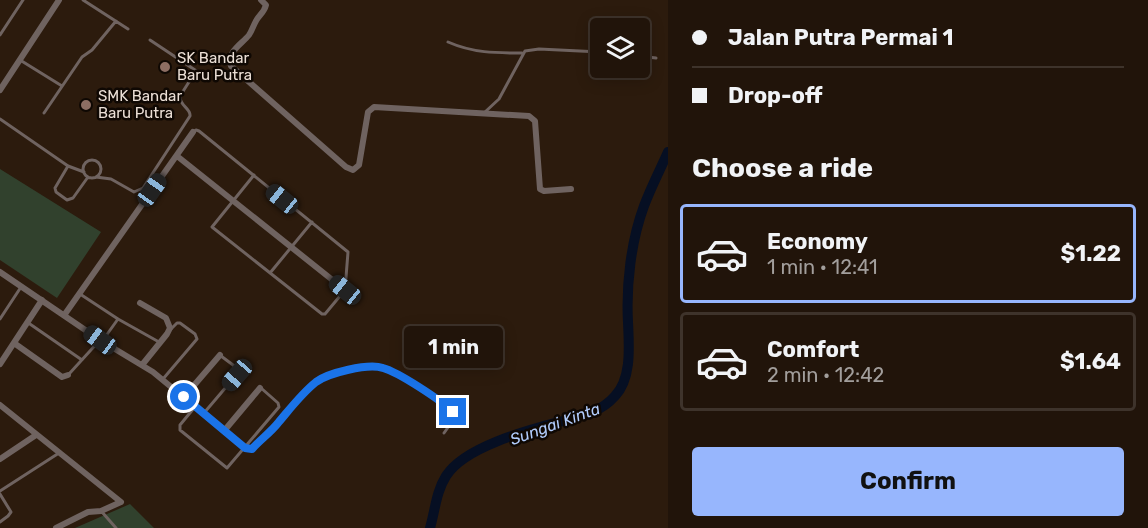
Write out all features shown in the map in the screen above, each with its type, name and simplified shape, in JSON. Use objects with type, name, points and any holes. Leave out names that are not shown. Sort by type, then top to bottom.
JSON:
[{"type":"street","points":[[0,90],[60,0]]},
{"type":"street","points":[[261,0],[266,5],[264,12],[256,21],[250,34],[238,45],[231,56],[231,66],[313,140],[351,170],[355,170],[359,165],[368,112],[372,107],[485,112],[529,116],[533,119],[536,123],[540,189],[544,191],[571,189]]},
{"type":"street","points":[[65,314],[193,132]]},
{"type":"street","points":[[177,156],[345,290]]},
{"type":"street","points":[[0,273],[162,379],[245,448]]},
{"type":"street","points":[[0,364],[42,300]]},
{"type":"street","points":[[140,303],[166,318],[170,329],[142,365]]},
{"type":"street","points":[[14,343],[62,377],[68,375]]},
{"type":"street","points":[[184,397],[220,355]]},
{"type":"street","points":[[224,431],[260,388]]},
{"type":"street","points":[[0,405],[121,502],[101,511],[88,512],[56,528]]},
{"type":"street","points":[[0,459],[36,435]]},
{"type":"lane","points":[[0,35],[23,0]]},
{"type":"lane","points":[[83,0],[128,29]]},
{"type":"lane","points":[[44,113],[82,57],[92,50],[116,21]]},
{"type":"lane","points":[[150,40],[201,74]]},
{"type":"lane","points":[[448,42],[463,49],[480,52],[522,53],[539,49],[590,52]]},
{"type":"lane","points":[[485,112],[501,96],[522,53]]},
{"type":"lane","points":[[650,57],[656,58]]},
{"type":"lane","points":[[20,60],[62,86]]},
{"type":"lane","points":[[88,177],[113,180],[134,192],[143,188],[190,116],[181,103],[180,96],[196,71]]},
{"type":"lane","points":[[0,119],[68,166],[84,172],[88,177]]},
{"type":"lane","points":[[193,132],[199,131],[254,175],[312,222],[349,254],[345,290],[324,314],[212,227],[254,175]]},
{"type":"lane","points":[[84,172],[86,162],[95,160],[101,167],[96,177]]},
{"type":"lane","points":[[68,166],[55,188],[56,192],[67,200],[73,198],[88,177]]},
{"type":"lane","points":[[270,273],[312,222]]},
{"type":"lane","points":[[0,319],[22,286]]},
{"type":"lane","points":[[80,294],[118,319],[160,342]]},
{"type":"lane","points":[[68,375],[101,341],[118,319]]},
{"type":"lane","points":[[27,322],[82,360]]},
{"type":"lane","points":[[162,379],[197,339],[195,334],[180,322],[170,329]]},
{"type":"lane","points":[[203,414],[238,373],[237,368],[220,355]]},
{"type":"lane","points":[[245,448],[252,449],[289,408],[322,379],[335,372],[376,367],[386,369],[418,387],[453,412],[454,419],[444,434]]},
{"type":"lane","points":[[196,407],[180,427],[181,431],[225,467],[230,466],[279,407],[278,403],[260,388]]},
{"type":"lane","points":[[0,522],[11,512],[0,492],[59,453]]},
{"type":"lane","points":[[101,511],[116,528]]},
{"type":"green space","points":[[0,169],[101,232],[57,298],[0,260]]},
{"type":"green space","points":[[130,504],[154,528],[75,528]]},
{"type":"waterway","name":"Sungai Kinta","points":[[430,528],[443,482],[455,465],[482,448],[516,434],[591,413],[604,406],[620,389],[628,361],[628,293],[633,248],[644,206],[668,152]]},
{"type":"place","name":"SK Bandar Baru Putra","points":[[165,67]]},
{"type":"place","name":"SMK Bandar Baru Putra","points":[[86,105]]},
{"type":"route","points":[[184,397],[245,448],[252,449],[314,384],[335,372],[382,367],[418,387],[453,412]]}]
